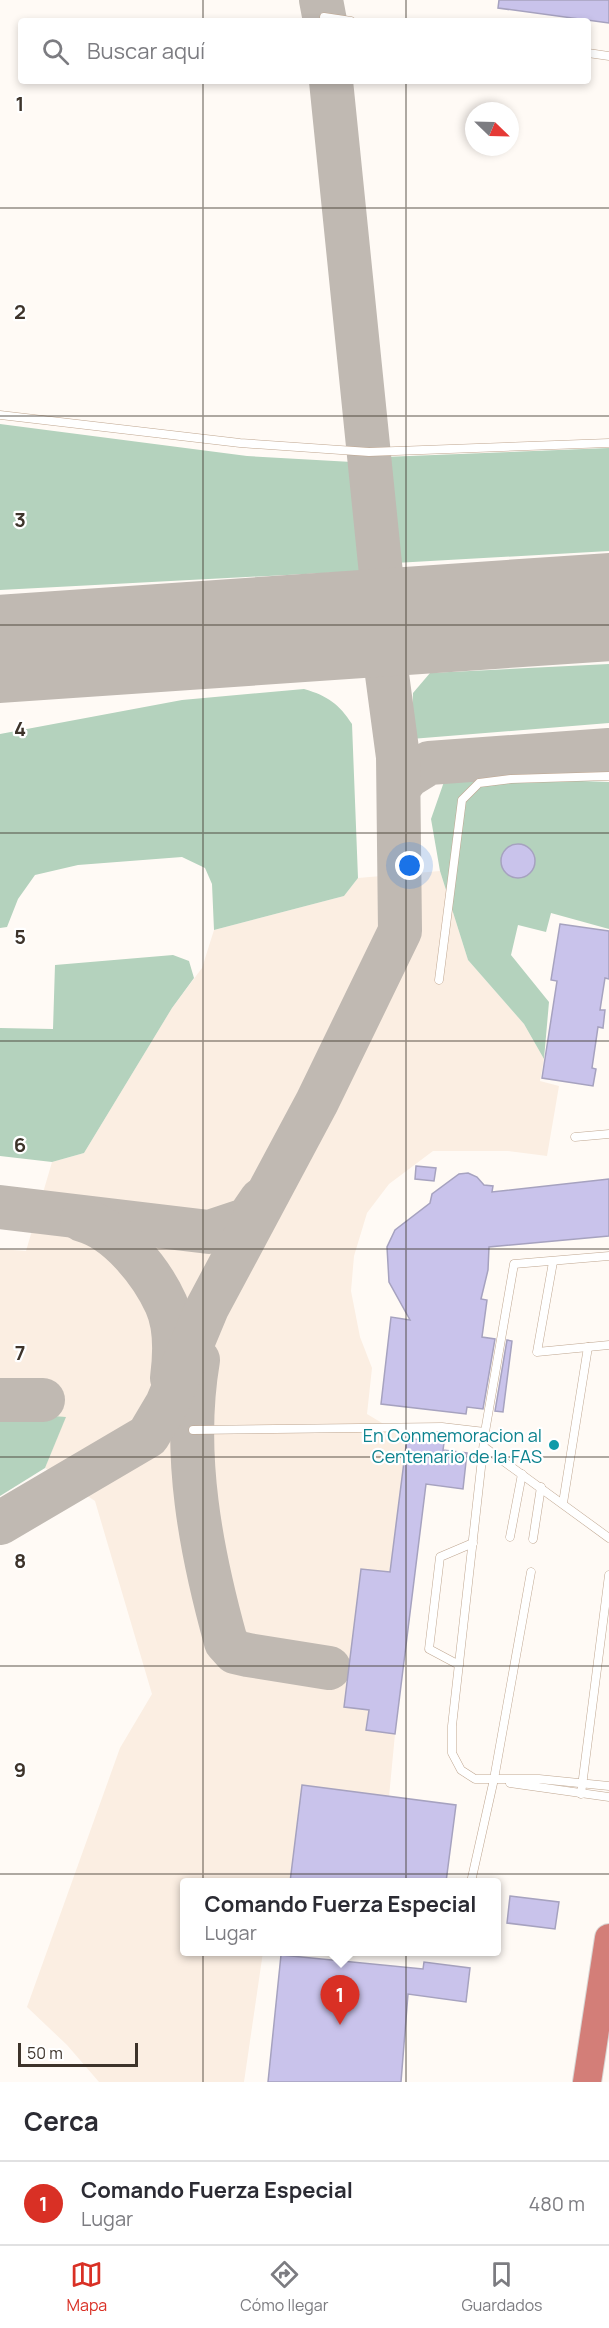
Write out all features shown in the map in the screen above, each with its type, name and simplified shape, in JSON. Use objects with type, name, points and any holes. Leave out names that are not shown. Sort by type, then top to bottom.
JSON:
[{"type":"highway","points":[[587,2082],[609,1938]]},
{"type":"lane","points":[[324,17],[331,18]]},
{"type":"lane","points":[[591,53],[609,56]]},
{"type":"lane","points":[[0,415],[240,443],[369,452],[609,442]]},
{"type":"lane","points":[[439,980],[462,800],[479,783],[511,779],[609,776]]},
{"type":"lane","points":[[575,1137],[609,1134]]},
{"type":"lane","points":[[609,1256],[514,1264],[485,1432],[452,1726],[452,1753],[461,1770],[475,1779],[609,1786]]},
{"type":"lane","points":[[553,1262],[537,1352],[609,1345]]},
{"type":"lane","points":[[563,1503],[588,1347]]},
{"type":"lane","points":[[193,1430],[442,1427],[485,1432]]},
{"type":"lane","points":[[484,1447],[609,1538]]},
{"type":"lane","points":[[510,1537],[522,1474]]},
{"type":"lane","points":[[533,1539],[541,1487]]},
{"type":"lane","points":[[459,1665],[429,1649],[440,1557],[473,1543]]},
{"type":"lane","points":[[472,1878],[494,1779],[531,1572]]},
{"type":"lane","points":[[581,1794],[609,1575]]},
{"type":"lane","points":[[494,1779],[538,1789],[609,1797]]},
{"type":"shaded area","points":[[440,871],[468,960],[524,1024],[544,1059],[540,1081],[559,1086],[547,1156],[508,1151],[433,1151],[389,1184],[367,1213],[354,1256],[351,1291],[360,1337],[372,1368],[367,1414],[407,1438],[390,1572],[361,1569],[344,1707],[369,1710],[366,1730],[395,1734],[389,1797],[303,1785],[291,1878],[180,1878],[180,1956],[262,1956],[244,2082],[99,2082],[67,2045],[27,2007],[120,1748],[152,1694],[95,1501],[45,1468],[65,1418],[0,1412],[0,1249],[26,1251],[52,1162],[84,1153],[172,1008],[202,968],[214,930],[344,896],[358,878]]},
{"type":"green space","points":[[0,424],[247,456],[352,462],[362,571],[0,590]]},
{"type":"green space","points":[[609,448],[609,551],[395,563],[384,457]]},
{"type":"green space","points":[[609,664],[609,723],[411,739],[413,693],[430,673]]},
{"type":"green space","points":[[304,689],[332,702],[352,724],[358,878],[344,896],[214,930],[212,884],[205,868],[182,857],[78,865],[35,875],[18,899],[7,927],[0,928],[0,734],[182,700]]},
{"type":"green space","points":[[446,776],[609,782],[609,929],[551,913],[546,932],[518,925],[511,955],[549,1002],[544,1059],[524,1024],[468,960],[440,871],[431,819]]},
{"type":"green space","points":[[173,955],[189,961],[194,978],[172,1008],[84,1153],[52,1162],[0,1156],[0,1028],[53,1029],[55,965]]},
{"type":"green space","points":[[0,1412],[66,1417],[45,1468],[0,1496]]},
{"type":"building","points":[[499,0],[609,0],[609,23],[591,21],[591,18],[572,18],[498,8]]},
{"type":"building","points":[[518,844],[530,849],[535,861],[530,873],[518,878],[506,873],[501,861],[506,849]]},
{"type":"building","points":[[560,924],[609,931],[609,979],[605,978],[600,1010],[605,1010],[603,1028],[598,1027],[592,1068],[596,1069],[593,1086],[542,1078],[557,981],[551,980]]},
{"type":"building","points":[[416,1166],[436,1168],[434,1181],[415,1179]]},
{"type":"building","points":[[468,1173],[477,1177],[484,1185],[493,1186],[492,1192],[609,1179],[609,1236],[489,1247],[488,1270],[481,1299],[487,1300],[482,1337],[495,1339],[483,1409],[467,1407],[466,1414],[381,1404],[391,1317],[410,1320],[389,1282],[387,1247],[395,1230],[430,1203],[432,1194],[459,1174]]},
{"type":"building","points":[[507,1340],[512,1341],[503,1412],[495,1411]]},
{"type":"building","points":[[407,1438],[444,1443],[443,1450],[467,1453],[463,1489],[426,1484],[395,1734],[366,1730],[369,1710],[344,1707],[361,1569],[390,1572]]},
{"type":"building","points":[[302,1785],[456,1805],[447,1878],[290,1878]]},
{"type":"building","points":[[510,1896],[559,1902],[555,1929],[507,1923]]},
{"type":"building","points":[[281,1956],[423,1969],[424,1962],[470,1968],[466,2002],[408,1994],[401,2082],[268,2082]]},
{"type":"taxiway","points":[[321,0],[324,18]]},
{"type":"taxiway","points":[[331,84],[386,623]]},
{"type":"taxiway","points":[[386,667],[392,647],[401,635],[407,630],[434,620]]},
{"type":"taxiway","points":[[0,1523],[148,1436],[167,1404],[207,1308],[317,1102],[400,931],[398,757],[386,667],[379,652],[369,641],[328,627]]},
{"type":"taxiway","points":[[399,787],[408,776],[429,763],[609,750]]},
{"type":"taxiway","points":[[0,1207],[209,1232],[248,1219],[261,1200]]},
{"type":"taxiway","points":[[82,1220],[108,1232],[120,1242],[142,1265],[160,1291],[173,1331],[172,1378]]},
{"type":"taxiway","points":[[198,1360],[192,1431],[193,1467],[202,1538],[226,1642],[235,1652],[329,1668]]},
{"type":"taxiway","points":[[0,1400],[43,1400]]},
{"type":"runway","points":[[0,649],[609,607]]},
{"type":"place","name":"En Conmemoracion al Centenario de la FAS","points":[[554,1445]]},
{"type":"place","name":"Comando Fuerza Especial","points":[[340,2025]]}]
